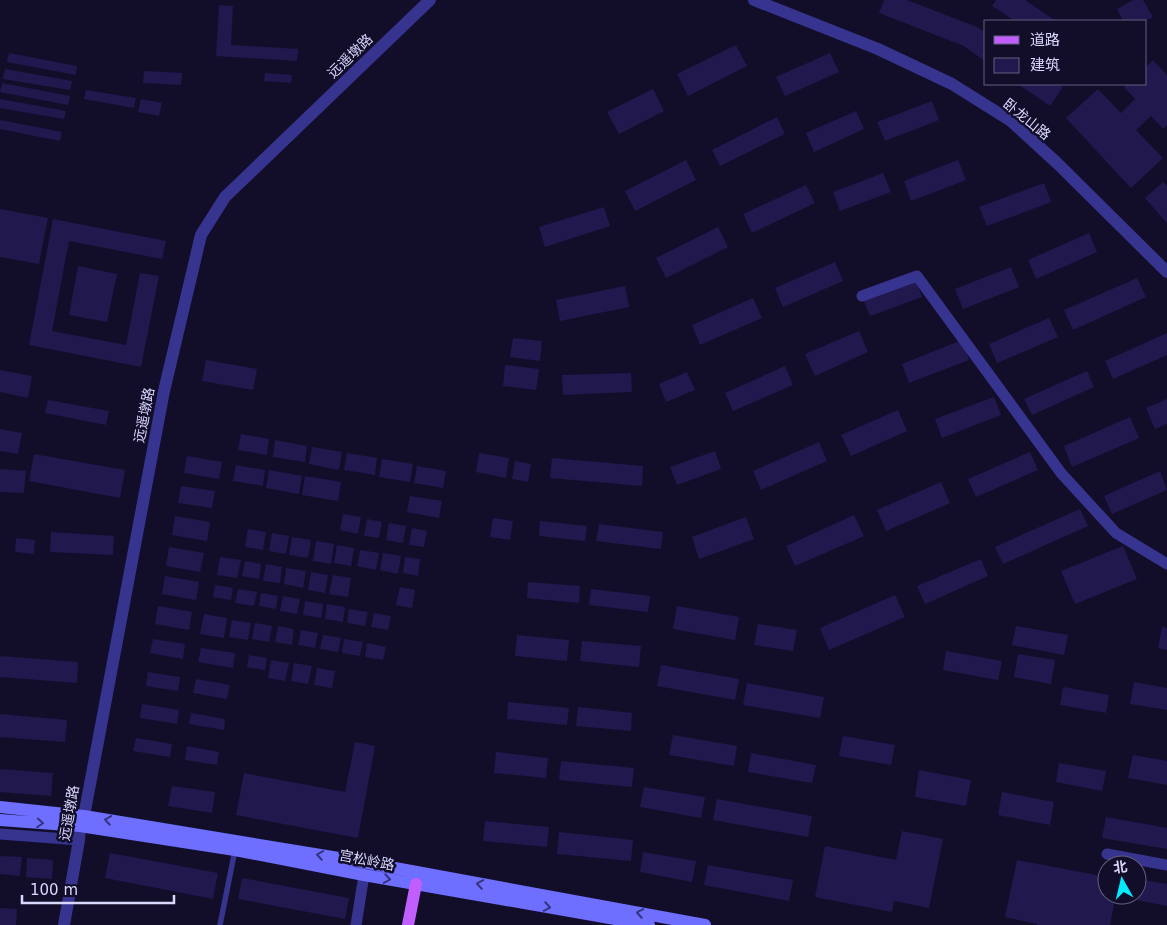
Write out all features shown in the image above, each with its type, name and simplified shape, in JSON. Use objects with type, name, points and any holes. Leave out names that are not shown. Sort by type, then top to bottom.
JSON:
[{"type":"main road","points":[[0,807],[82,821],[357,861],[705,925]]},
{"type":"main road","points":[[0,820],[82,821]]},
{"type":"main road","name":"宫松岭路","points":[[82,821],[364,875],[649,925]]},
{"type":"main road","points":[[408,925],[416,884]]},
{"type":"street","name":"远遥墩路","points":[[64,925],[164,391],[201,235],[225,197],[430,0]]},
{"type":"street","name":"卧龙山路","points":[[754,0],[878,49],[952,84],[1011,121],[1057,163],[1167,272]]},
{"type":"street","points":[[862,296],[917,276],[1061,473],[1116,533],[1167,564]]},
{"type":"street","points":[[0,834],[79,840]]},
{"type":"street","points":[[1107,854],[1167,865]]},
{"type":"street","points":[[356,925],[364,875]]},
{"type":"lane","points":[[220,925],[235,850]]},
{"type":"building","points":[[884,0],[907,0],[977,27],[984,32],[984,61],[964,46],[879,13]]},
{"type":"building","points":[[996,0],[1025,0],[1055,20],[1013,20],[992,6]]},
{"type":"building","points":[[1133,0],[1143,0],[1153,17],[1147,20],[1122,20],[1117,9]]},
{"type":"building","points":[[219,5],[233,6],[231,45],[298,49],[297,61],[216,56]]},
{"type":"building","points":[[736,45],[747,66],[688,96],[677,74]]},
{"type":"building","points":[[9,53],[77,66],[76,75],[7,62]]},
{"type":"building","points":[[830,53],[839,72],[785,96],[776,77]]},
{"type":"building","points":[[1153,60],[1167,75],[1167,125],[1163,129],[1151,116],[1136,130],[1163,158],[1131,188],[1066,118],[1098,89],[1121,113],[1135,99],[1124,87],[1126,85],[1147,85],[1147,66]]},
{"type":"building","points":[[5,69],[72,81],[70,90],[3,79]]},
{"type":"building","points":[[144,71],[182,73],[181,85],[143,83]]},
{"type":"building","points":[[265,73],[292,75],[291,83],[264,81]]},
{"type":"building","points":[[2,83],[70,96],[68,105],[0,92]]},
{"type":"building","points":[[1019,85],[1060,85],[1063,87],[1050,106]]},
{"type":"building","points":[[653,89],[664,111],[619,134],[607,112]]},
{"type":"building","points":[[86,90],[136,98],[134,108],[84,99]]},
{"type":"building","points":[[0,99],[66,111],[64,119],[0,108]]},
{"type":"building","points":[[141,99],[162,103],[159,116],[138,112]]},
{"type":"building","points":[[932,101],[939,120],[885,141],[877,122]]},
{"type":"building","points":[[856,111],[864,129],[814,152],[806,133]]},
{"type":"building","points":[[777,117],[785,134],[720,166],[712,150]]},
{"type":"building","points":[[0,120],[62,132],[60,141],[0,129]]},
{"type":"building","points":[[686,160],[696,180],[635,211],[625,191]]},
{"type":"building","points":[[958,160],[966,180],[911,201],[904,181]]},
{"type":"building","points":[[883,173],[891,192],[840,211],[833,192]]},
{"type":"building","points":[[1163,182],[1167,186],[1167,223],[1145,198]]},
{"type":"building","points":[[1044,183],[1051,202],[987,226],[979,207]]},
{"type":"building","points":[[806,185],[815,203],[752,233],[743,214]]},
{"type":"building","points":[[604,207],[610,226],[545,247],[539,227]]},
{"type":"building","points":[[0,209],[48,218],[39,264],[0,257]]},
{"type":"building","points":[[53,219],[166,241],[162,259],[69,241],[52,331],[126,345],[140,273],[159,276],[141,367],[29,345]]},
{"type":"building","points":[[718,227],[728,247],[666,278],[656,258]]},
{"type":"building","points":[[1089,233],[1097,252],[1036,279],[1028,260]]},
{"type":"building","points":[[835,262],[843,281],[783,307],[775,288]]},
{"type":"building","points":[[78,266],[117,274],[107,322],[69,315]]},
{"type":"building","points":[[1011,267],[1019,287],[963,309],[955,289]]},
{"type":"building","points":[[1137,278],[1146,297],[1073,330],[1064,310]]},
{"type":"building","points":[[915,279],[922,297],[870,316],[863,299]]},
{"type":"building","points":[[625,286],[629,307],[560,321],[556,300]]},
{"type":"building","points":[[753,298],[762,318],[700,345],[692,325]]},
{"type":"building","points":[[1049,318],[1058,337],[997,363],[989,344]]},
{"type":"building","points":[[859,331],[868,352],[815,376],[805,354]]},
{"type":"building","points":[[1167,333],[1167,355],[1113,379],[1105,361]]},
{"type":"building","points":[[513,338],[542,341],[540,361],[510,357]]},
{"type":"building","points":[[962,340],[969,360],[909,383],[902,364]]},
{"type":"building","points":[[206,360],[257,369],[253,390],[202,381]]},
{"type":"building","points":[[505,365],[539,369],[536,390],[503,386]]},
{"type":"building","points":[[785,366],[793,385],[733,411],[725,393]]},
{"type":"building","points":[[0,370],[32,376],[28,398],[0,392]]},
{"type":"building","points":[[1087,371],[1094,387],[1032,415],[1024,399]]},
{"type":"building","points":[[687,372],[695,390],[666,402],[659,384]]},
{"type":"building","points":[[631,373],[632,392],[563,395],[562,375]]},
{"type":"building","points":[[994,397],[1001,415],[942,438],[935,419]]},
{"type":"building","points":[[1167,399],[1167,424],[1155,429],[1146,408]]},
{"type":"building","points":[[48,400],[109,411],[106,425],[45,413]]},
{"type":"building","points":[[898,410],[907,431],[851,456],[841,435]]},
{"type":"building","points":[[1130,417],[1139,438],[1072,467],[1064,446]]},
{"type":"building","points":[[0,429],[22,433],[18,454],[0,451]]},
{"type":"building","points":[[241,434],[269,439],[267,455],[238,450]]},
{"type":"building","points":[[275,440],[307,446],[305,462],[273,457]]},
{"type":"building","points":[[819,442],[827,461],[761,490],[753,471]]},
{"type":"building","points":[[312,447],[342,452],[339,470],[309,464]]},
{"type":"building","points":[[715,451],[721,469],[677,485],[670,467]]},
{"type":"building","points":[[1030,452],[1038,470],[976,497],[968,479]]},
{"type":"building","points":[[347,453],[377,458],[375,475],[344,470]]},
{"type":"building","points":[[479,453],[509,458],[506,478],[476,472]]},
{"type":"building","points":[[34,454],[125,470],[120,498],[29,481]]},
{"type":"building","points":[[187,456],[222,462],[219,479],[184,473]]},
{"type":"building","points":[[552,458],[643,466],[642,486],[550,478]]},
{"type":"building","points":[[382,459],[413,464],[410,482],[379,477]]},
{"type":"building","points":[[515,461],[531,464],[528,482],[512,479]]},
{"type":"building","points":[[236,465],[265,470],[263,486],[233,481]]},
{"type":"building","points":[[417,466],[446,471],[443,488],[414,483]]},
{"type":"building","points":[[0,469],[26,471],[24,493],[0,492]]},
{"type":"building","points":[[269,470],[302,476],[299,494],[266,488]]},
{"type":"building","points":[[1160,471],[1167,490],[1112,514],[1104,496]]},
{"type":"building","points":[[305,476],[341,482],[338,501],[302,495]]},
{"type":"building","points":[[941,482],[950,503],[886,531],[877,510]]},
{"type":"building","points":[[181,486],[215,491],[212,508],[178,503]]},
{"type":"building","points":[[410,496],[442,501],[439,518],[407,512]]},
{"type":"building","points":[[1080,509],[1088,526],[1003,564],[995,547]]},
{"type":"building","points":[[343,514],[361,517],[358,534],[340,530]]},
{"type":"building","points":[[854,515],[864,536],[795,566],[786,546]]},
{"type":"building","points":[[175,516],[210,522],[207,541],[172,535]]},
{"type":"building","points":[[746,517],[754,539],[699,559],[692,537]]},
{"type":"building","points":[[493,518],[513,521],[510,540],[490,537]]},
{"type":"building","points":[[367,519],[382,522],[379,538],[364,536]]},
{"type":"building","points":[[540,521],[587,526],[585,541],[539,536]]},
{"type":"building","points":[[389,523],[406,526],[403,543],[386,540]]},
{"type":"building","points":[[599,524],[663,532],[661,549],[596,541]]},
{"type":"building","points":[[412,528],[427,531],[424,547],[409,545]]},
{"type":"building","points":[[248,529],[266,532],[263,550],[245,547]]},
{"type":"building","points":[[51,532],[114,536],[113,555],[50,552]]},
{"type":"building","points":[[272,533],[289,536],[286,554],[269,551]]},
{"type":"building","points":[[292,537],[311,540],[308,558],[289,555]]},
{"type":"building","points":[[16,538],[35,540],[34,554],[15,552]]},
{"type":"building","points":[[316,541],[334,544],[331,564],[313,561]]},
{"type":"building","points":[[337,545],[354,548],[351,566],[334,563]]},
{"type":"building","points":[[1123,546],[1137,579],[1075,604],[1061,571]]},
{"type":"building","points":[[169,547],[204,553],[200,572],[166,566]]},
{"type":"building","points":[[360,550],[379,553],[376,570],[357,566]]},
{"type":"building","points":[[383,553],[401,556],[398,574],[380,570]]},
{"type":"building","points":[[220,557],[241,560],[237,578],[217,575]]},
{"type":"building","points":[[405,557],[420,559],[418,576],[403,573]]},
{"type":"building","points":[[981,559],[988,576],[925,604],[917,586]]},
{"type":"building","points":[[245,561],[261,564],[259,579],[242,576]]},
{"type":"building","points":[[266,564],[282,567],[280,583],[263,581]]},
{"type":"building","points":[[286,568],[306,571],[303,588],[284,584]]},
{"type":"building","points":[[311,572],[328,575],[325,593],[308,590]]},
{"type":"building","points":[[333,575],[351,578],[348,597],[329,594]]},
{"type":"building","points":[[165,576],[199,582],[196,600],[162,594]]},
{"type":"building","points":[[528,582],[580,586],[579,603],[527,598]]},
{"type":"building","points":[[215,585],[233,588],[231,600],[213,597]]},
{"type":"building","points":[[400,587],[415,590],[412,608],[396,605]]},
{"type":"building","points":[[238,589],[257,592],[254,606],[235,603]]},
{"type":"building","points":[[591,589],[650,596],[648,612],[589,605]]},
{"type":"building","points":[[261,593],[278,596],[276,609],[259,606]]},
{"type":"building","points":[[895,595],[905,617],[829,650],[820,628]]},
{"type":"building","points":[[283,596],[300,599],[297,614],[280,611]]},
{"type":"building","points":[[305,601],[323,604],[321,618],[303,615]]},
{"type":"building","points":[[327,604],[345,607],[343,622],[325,619]]},
{"type":"building","points":[[158,606],[192,612],[189,630],[155,624]]},
{"type":"building","points":[[677,606],[739,617],[735,640],[673,629]]},
{"type":"building","points":[[349,609],[368,612],[365,626],[347,623]]},
{"type":"building","points":[[374,613],[391,616],[388,630],[371,627]]},
{"type":"building","points":[[204,614],[227,618],[224,638],[200,634]]},
{"type":"building","points":[[232,620],[251,623],[248,640],[229,637]]},
{"type":"building","points":[[255,623],[272,626],[269,642],[252,639]]},
{"type":"building","points":[[758,624],[797,630],[793,651],[754,645]]},
{"type":"building","points":[[278,626],[294,629],[292,645],[275,642]]},
{"type":"building","points":[[1016,626],[1068,635],[1064,655],[1012,645]]},
{"type":"building","points":[[1162,627],[1167,628],[1167,650],[1158,648]]},
{"type":"building","points":[[301,630],[318,633],[315,648],[298,645]]},
{"type":"building","points":[[323,635],[341,638],[338,652],[320,649]]},
{"type":"building","points":[[517,635],[569,640],[567,661],[515,656]]},
{"type":"building","points":[[153,639],[185,644],[183,659],[150,653]]},
{"type":"building","points":[[344,639],[363,642],[360,656],[342,653]]},
{"type":"building","points":[[582,641],[641,646],[639,667],[580,661]]},
{"type":"building","points":[[367,643],[386,647],[383,660],[365,657]]},
{"type":"building","points":[[201,648],[235,653],[233,668],[198,662]]},
{"type":"building","points":[[946,651],[1002,661],[998,680],[943,670]]},
{"type":"building","points":[[1018,654],[1055,660],[1051,684],[1014,677]]},
{"type":"building","points":[[249,655],[267,658],[265,670],[247,667]]},
{"type":"building","points":[[0,656],[78,662],[77,683],[0,677]]},
{"type":"building","points":[[271,660],[289,663],[285,681],[268,678]]},
{"type":"building","points":[[294,663],[312,666],[308,684],[291,681]]},
{"type":"building","points":[[661,665],[739,679],[735,700],[657,686]]},
{"type":"building","points":[[317,668],[335,671],[332,688],[314,685]]},
{"type":"building","points":[[148,672],[180,677],[178,691],[146,686]]},
{"type":"building","points":[[196,679],[230,685],[227,699],[193,693]]},
{"type":"building","points":[[1134,682],[1167,688],[1167,710],[1130,704]]},
{"type":"building","points":[[747,683],[824,697],[820,718],[743,705]]},
{"type":"building","points":[[1063,687],[1109,695],[1106,713],[1060,705]]},
{"type":"building","points":[[508,702],[569,708],[567,725],[507,719]]},
{"type":"building","points":[[142,704],[179,710],[177,724],[140,718]]},
{"type":"building","points":[[578,707],[632,713],[631,731],[576,726]]},
{"type":"building","points":[[191,713],[225,719],[224,730],[189,724]]},
{"type":"building","points":[[0,714],[67,720],[65,742],[0,737]]},
{"type":"building","points":[[673,735],[737,746],[734,766],[669,755]]},
{"type":"building","points":[[843,736],[895,745],[891,765],[839,756]]},
{"type":"building","points":[[136,738],[172,744],[170,757],[133,751]]},
{"type":"building","points":[[355,742],[375,746],[358,838],[236,815],[244,773],[345,792]]},
{"type":"building","points":[[187,746],[219,752],[217,765],[185,760]]},
{"type":"building","points":[[496,752],[548,758],[546,778],[494,773]]},
{"type":"building","points":[[751,753],[816,765],[812,783],[748,772]]},
{"type":"building","points":[[1133,755],[1167,761],[1167,785],[1128,778]]},
{"type":"building","points":[[561,761],[634,768],[632,787],[559,780]]},
{"type":"building","points":[[1059,763],[1106,771],[1102,791],[1056,782]]},
{"type":"building","points":[[0,769],[53,773],[51,796],[0,792]]},
{"type":"building","points":[[919,770],[971,780],[966,806],[915,797]]},
{"type":"building","points":[[172,786],[215,792],[212,813],[168,806]]},
{"type":"building","points":[[644,787],[705,797],[701,818],[640,807]]},
{"type":"building","points":[[1002,792],[1054,802],[1050,825],[998,815]]},
{"type":"building","points":[[717,799],[812,816],[808,837],[713,820]]},
{"type":"building","points":[[1106,817],[1167,828],[1167,849],[1102,838]]},
{"type":"building","points":[[485,821],[549,827],[547,847],[483,841]]},
{"type":"building","points":[[902,831],[943,839],[929,908],[894,901],[892,912],[815,897],[825,846],[896,860]]},
{"type":"building","points":[[559,832],[633,840],[631,861],[557,854]]},
{"type":"building","points":[[643,852],[696,861],[692,882],[640,872]]},
{"type":"building","points":[[110,853],[218,873],[213,899],[105,878]]},
{"type":"building","points":[[0,856],[22,857],[20,876],[0,874]]},
{"type":"building","points":[[27,858],[53,860],[52,879],[26,877]]},
{"type":"building","points":[[1017,860],[1097,875],[1097,905],[1114,905],[1110,925],[1037,925],[1005,917]]},
{"type":"building","points":[[708,865],[793,880],[789,901],[704,885]]},
{"type":"building","points":[[242,878],[349,898],[345,919],[238,899]]},
{"type":"building","points":[[1147,881],[1167,884],[1167,906],[1147,902]]},
{"type":"building","points":[[0,908],[17,909],[16,925],[0,925]]}]
